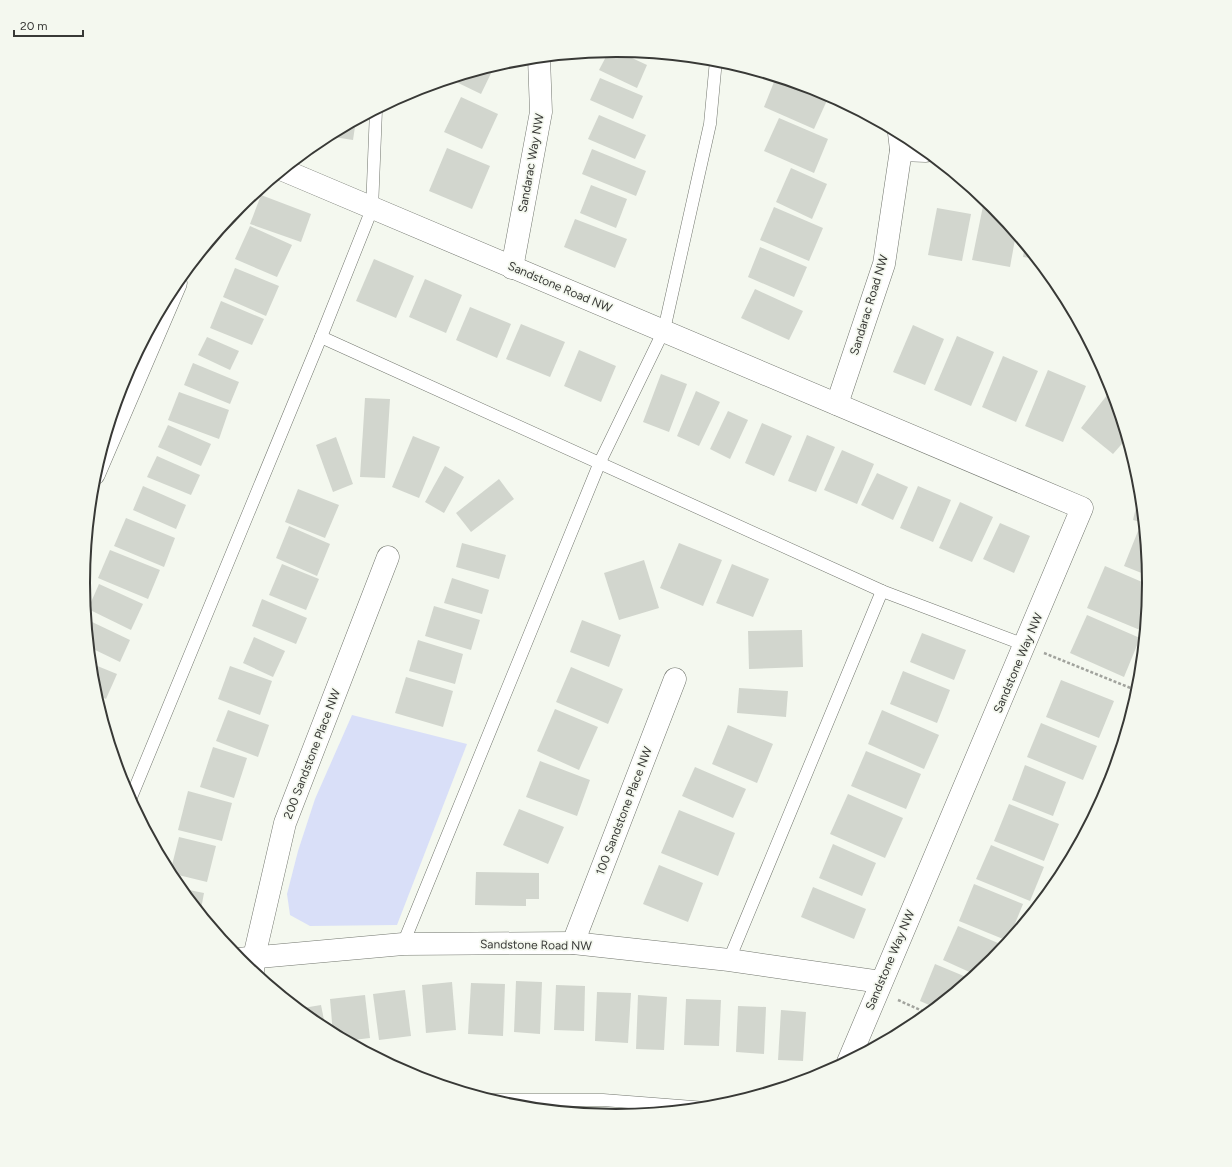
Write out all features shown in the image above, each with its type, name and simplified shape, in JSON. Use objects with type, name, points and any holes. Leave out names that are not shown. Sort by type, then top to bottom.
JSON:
[{"type":"street","name":"Sandarac Way NW","points":[[512,268],[541,112],[539,63]]},
{"type":"street","name":"Sandarac Road NW","points":[[837,404],[884,264],[900,141]]},
{"type":"street","name":"Sandstone Road NW","points":[[288,172],[372,209],[664,330],[837,404]]},
{"type":"street","points":[[110,436],[160,319]]},
{"type":"street","name":"Sandstone Way NW","points":[[837,404],[1082,508],[851,1055]]},
{"type":"street","name":"200 Sandstone Place NW","points":[[249,960],[285,824],[388,557]]},
{"type":"street","name":"100 Sandstone Place NW","points":[[573,943],[675,679]]},
{"type":"street","name":"Sandstone Road NW","points":[[251,963],[403,944],[573,943],[729,960],[881,982]]},
{"type":"lane","points":[[403,944],[600,462],[664,330],[710,124],[715,66]]},
{"type":"lane","points":[[133,792],[321,337],[372,209],[376,115]]},
{"type":"lane","points":[[321,337],[600,462],[882,591],[1025,645]]},
{"type":"lane","points":[[729,960],[882,591]]},
{"type":"lane","points":[[513,1100],[603,1100],[678,1106]]},
{"type":"path","points":[[1025,645],[1132,688]]},
{"type":"path","points":[[881,982],[898,1000],[923,1011]]},
{"type":"shaded area","points":[[352,715],[467,744],[397,925],[310,926],[290,915],[287,894],[298,851],[315,799]]},
{"type":"building","points":[[606,57],[631,57],[647,65],[637,88],[599,70]]},
{"type":"building","points":[[492,72],[481,94],[456,82]]},
{"type":"building","points":[[600,78],[643,96],[633,119],[590,100]]},
{"type":"building","points":[[774,82],[827,101],[814,129],[764,107]]},
{"type":"building","points":[[461,97],[498,114],[482,149],[444,132]]},
{"type":"building","points":[[599,115],[646,135],[635,159],[588,139]]},
{"type":"building","points":[[779,118],[828,139],[814,173],[764,151]]},
{"type":"building","points":[[355,127],[353,140],[337,138]]},
{"type":"building","points":[[447,148],[490,166],[472,209],[429,191]]},
{"type":"building","points":[[592,149],[646,171],[636,196],[582,174]]},
{"type":"building","points":[[791,168],[827,184],[812,219],[776,202]]},
{"type":"building","points":[[591,185],[627,199],[616,228],[580,213]]},
{"type":"building","points":[[261,195],[311,214],[301,242],[250,224]]},
{"type":"building","points":[[983,206],[1015,240],[1010,267],[972,260]]},
{"type":"building","points":[[774,207],[823,228],[809,261],[760,240]]},
{"type":"building","points":[[937,208],[971,214],[962,261],[928,255]]},
{"type":"building","points":[[575,219],[627,239],[615,268],[564,247]]},
{"type":"building","points":[[250,226],[292,245],[277,277],[235,259]]},
{"type":"building","points":[[760,247],[807,267],[794,297],[748,277]]},
{"type":"building","points":[[1024,251],[1030,258],[1023,257]]},
{"type":"building","points":[[374,259],[414,276],[396,318],[356,301]]},
{"type":"building","points":[[235,268],[279,286],[266,316],[223,297]]},
{"type":"building","points":[[425,279],[462,295],[446,333],[409,317]]},
{"type":"building","points":[[755,289],[803,311],[789,340],[741,318]]},
{"type":"building","points":[[221,301],[264,319],[252,345],[210,328]]},
{"type":"building","points":[[470,307],[511,324],[497,358],[456,340]]},
{"type":"building","points":[[521,324],[565,342],[550,377],[506,359]]},
{"type":"building","points":[[913,325],[944,339],[925,385],[893,372]]},
{"type":"building","points":[[957,336],[994,352],[971,406],[934,390]]},
{"type":"building","points":[[207,337],[239,351],[230,370],[198,355]]},
{"type":"building","points":[[579,350],[616,366],[601,402],[564,386]]},
{"type":"building","points":[[1003,356],[1038,371],[1016,422],[982,407]]},
{"type":"building","points":[[193,363],[239,382],[230,404],[184,385]]},
{"type":"building","points":[[1048,370],[1086,386],[1063,442],[1025,426]]},
{"type":"building","points":[[661,374],[687,384],[669,432],[643,422]]},
{"type":"building","points":[[696,391],[720,402],[699,446],[677,436]]},
{"type":"building","points":[[179,392],[229,410],[219,439],[168,420]]},
{"type":"building","points":[[1107,395],[1123,442],[1113,454],[1081,428]]},
{"type":"building","points":[[365,398],[390,399],[385,478],[360,477]]},
{"type":"building","points":[[728,411],[748,420],[730,459],[710,449]]},
{"type":"building","points":[[762,423],[792,436],[774,476],[745,463]]},
{"type":"building","points":[[168,425],[211,444],[201,466],[158,447]]},
{"type":"building","points":[[807,435],[835,447],[816,492],[788,481]]},
{"type":"building","points":[[413,436],[440,447],[419,498],[392,487]]},
{"type":"building","points":[[336,437],[353,484],[333,492],[316,445]]},
{"type":"building","points":[[842,450],[874,464],[857,504],[824,490]]},
{"type":"building","points":[[157,456],[200,475],[191,495],[147,477]]},
{"type":"building","points":[[445,466],[464,477],[444,513],[425,502]]},
{"type":"building","points":[[877,473],[908,487],[893,520],[861,505]]},
{"type":"building","points":[[499,479],[514,499],[471,532],[456,513]]},
{"type":"building","points":[[143,486],[186,505],[176,529],[133,510]]},
{"type":"building","points":[[918,486],[951,500],[933,542],[900,528]]},
{"type":"building","points":[[298,489],[339,505],[325,538],[285,522]]},
{"type":"building","points":[[960,502],[993,517],[972,562],[939,548]]},
{"type":"building","points":[[1136,506],[1139,522],[1133,520]]},
{"type":"building","points":[[126,518],[175,538],[164,567],[114,546]]},
{"type":"building","points":[[1000,523],[1030,536],[1014,573],[983,559]]},
{"type":"building","points":[[289,526],[330,544],[317,576],[276,558]]},
{"type":"building","points":[[1138,531],[1139,531],[1142,573],[1124,566]]},
{"type":"building","points":[[462,543],[506,555],[499,579],[456,567]]},
{"type":"building","points":[[679,543],[722,560],[703,606],[660,588]]},
{"type":"building","points":[[110,550],[160,570],[148,599],[98,578]]},
{"type":"building","points":[[644,560],[659,608],[619,620],[604,573]]},
{"type":"building","points":[[282,564],[319,579],[306,610],[269,595]]},
{"type":"building","points":[[732,564],[769,579],[753,617],[716,603]]},
{"type":"building","points":[[1105,566],[1142,582],[1140,630],[1087,608]]},
{"type":"building","points":[[452,578],[489,590],[482,614],[444,603]]},
{"type":"building","points":[[99,584],[143,604],[131,630],[91,610],[91,603]]},
{"type":"building","points":[[262,599],[307,618],[296,644],[252,626]]},
{"type":"building","points":[[434,606],[480,620],[471,650],[425,636]]},
{"type":"building","points":[[1087,615],[1139,638],[1124,677],[1070,653]]},
{"type":"building","points":[[582,620],[621,635],[609,667],[570,652]]},
{"type":"building","points":[[91,622],[130,640],[120,662],[94,649]]},
{"type":"building","points":[[802,630],[803,667],[749,669],[748,631]]},
{"type":"building","points":[[922,633],[966,650],[954,680],[910,662]]},
{"type":"building","points":[[254,637],[285,651],[273,677],[243,663]]},
{"type":"building","points":[[418,640],[463,654],[455,684],[409,671]]},
{"type":"building","points":[[96,666],[117,674],[106,699],[102,697]]},
{"type":"building","points":[[230,666],[272,681],[260,715],[218,699]]},
{"type":"building","points":[[571,667],[623,689],[608,724],[556,702]]},
{"type":"building","points":[[903,671],[950,690],[937,723],[890,704]]},
{"type":"building","points":[[406,677],[453,691],[443,727],[395,713]]},
{"type":"building","points":[[1061,680],[1114,701],[1099,738],[1046,717]]},
{"type":"building","points":[[739,688],[788,691],[786,717],[737,713]]},
{"type":"building","points":[[555,709],[598,727],[579,770],[537,751]]},
{"type":"building","points":[[228,710],[269,725],[258,757],[216,741]]},
{"type":"building","points":[[882,710],[939,735],[924,769],[868,744]]},
{"type":"building","points":[[1041,723],[1097,746],[1083,780],[1027,757]]},
{"type":"building","points":[[728,725],[773,744],[757,783],[712,764]]},
{"type":"building","points":[[213,747],[247,758],[234,798],[200,787]]},
{"type":"building","points":[[866,751],[921,774],[906,809],[851,786]]},
{"type":"building","points":[[540,761],[590,780],[577,816],[526,797]]},
{"type":"building","points":[[1025,765],[1066,782],[1053,816],[1012,800]]},
{"type":"building","points":[[695,767],[746,789],[733,818],[682,796]]},
{"type":"building","points":[[188,791],[232,803],[222,841],[178,830]]},
{"type":"building","points":[[848,794],[903,818],[885,858],[830,834]]},
{"type":"building","points":[[1009,804],[1059,824],[1044,861],[994,841]]},
{"type":"building","points":[[519,809],[564,827],[548,864],[503,845]]},
{"type":"building","points":[[679,810],[735,833],[718,876],[661,853]]},
{"type":"building","points":[[179,837],[216,846],[207,882],[177,875],[172,866]]},
{"type":"building","points":[[833,844],[876,863],[862,896],[819,878]]},
{"type":"building","points":[[991,845],[1044,867],[1030,901],[976,879]]},
{"type":"building","points":[[659,865],[703,883],[688,922],[643,904]]},
{"type":"building","points":[[476,872],[539,873],[539,899],[526,899],[526,906],[475,905]]},
{"type":"building","points":[[974,884],[1023,904],[1012,931],[1004,939],[959,921]]},
{"type":"building","points":[[813,887],[866,909],[854,939],[801,917]]},
{"type":"building","points":[[188,890],[204,893],[201,908]]},
{"type":"building","points":[[958,926],[1000,944],[970,972],[943,960]]},
{"type":"building","points":[[935,964],[965,977],[931,1006],[920,1001]]},
{"type":"building","points":[[516,981],[542,982],[540,1034],[514,1032]]},
{"type":"building","points":[[452,982],[456,1030],[426,1033],[422,985]]},
{"type":"building","points":[[471,983],[505,984],[503,1036],[468,1034]]},
{"type":"building","points":[[556,985],[585,986],[584,1031],[554,1030]]},
{"type":"building","points":[[405,990],[411,1036],[379,1040],[373,994]]},
{"type":"building","points":[[597,992],[631,993],[628,1043],[595,1041]]},
{"type":"building","points":[[365,995],[370,1038],[355,1040],[332,1027],[330,999]]},
{"type":"building","points":[[638,995],[667,997],[664,1050],[636,1049]]},
{"type":"building","points":[[686,999],[721,1000],[719,1046],[684,1045]]},
{"type":"building","points":[[321,1005],[324,1022],[323,1021],[304,1008]]},
{"type":"building","points":[[738,1006],[766,1007],[764,1054],[736,1052]]},
{"type":"building","points":[[781,1010],[806,1012],[803,1061],[778,1060]]}]
